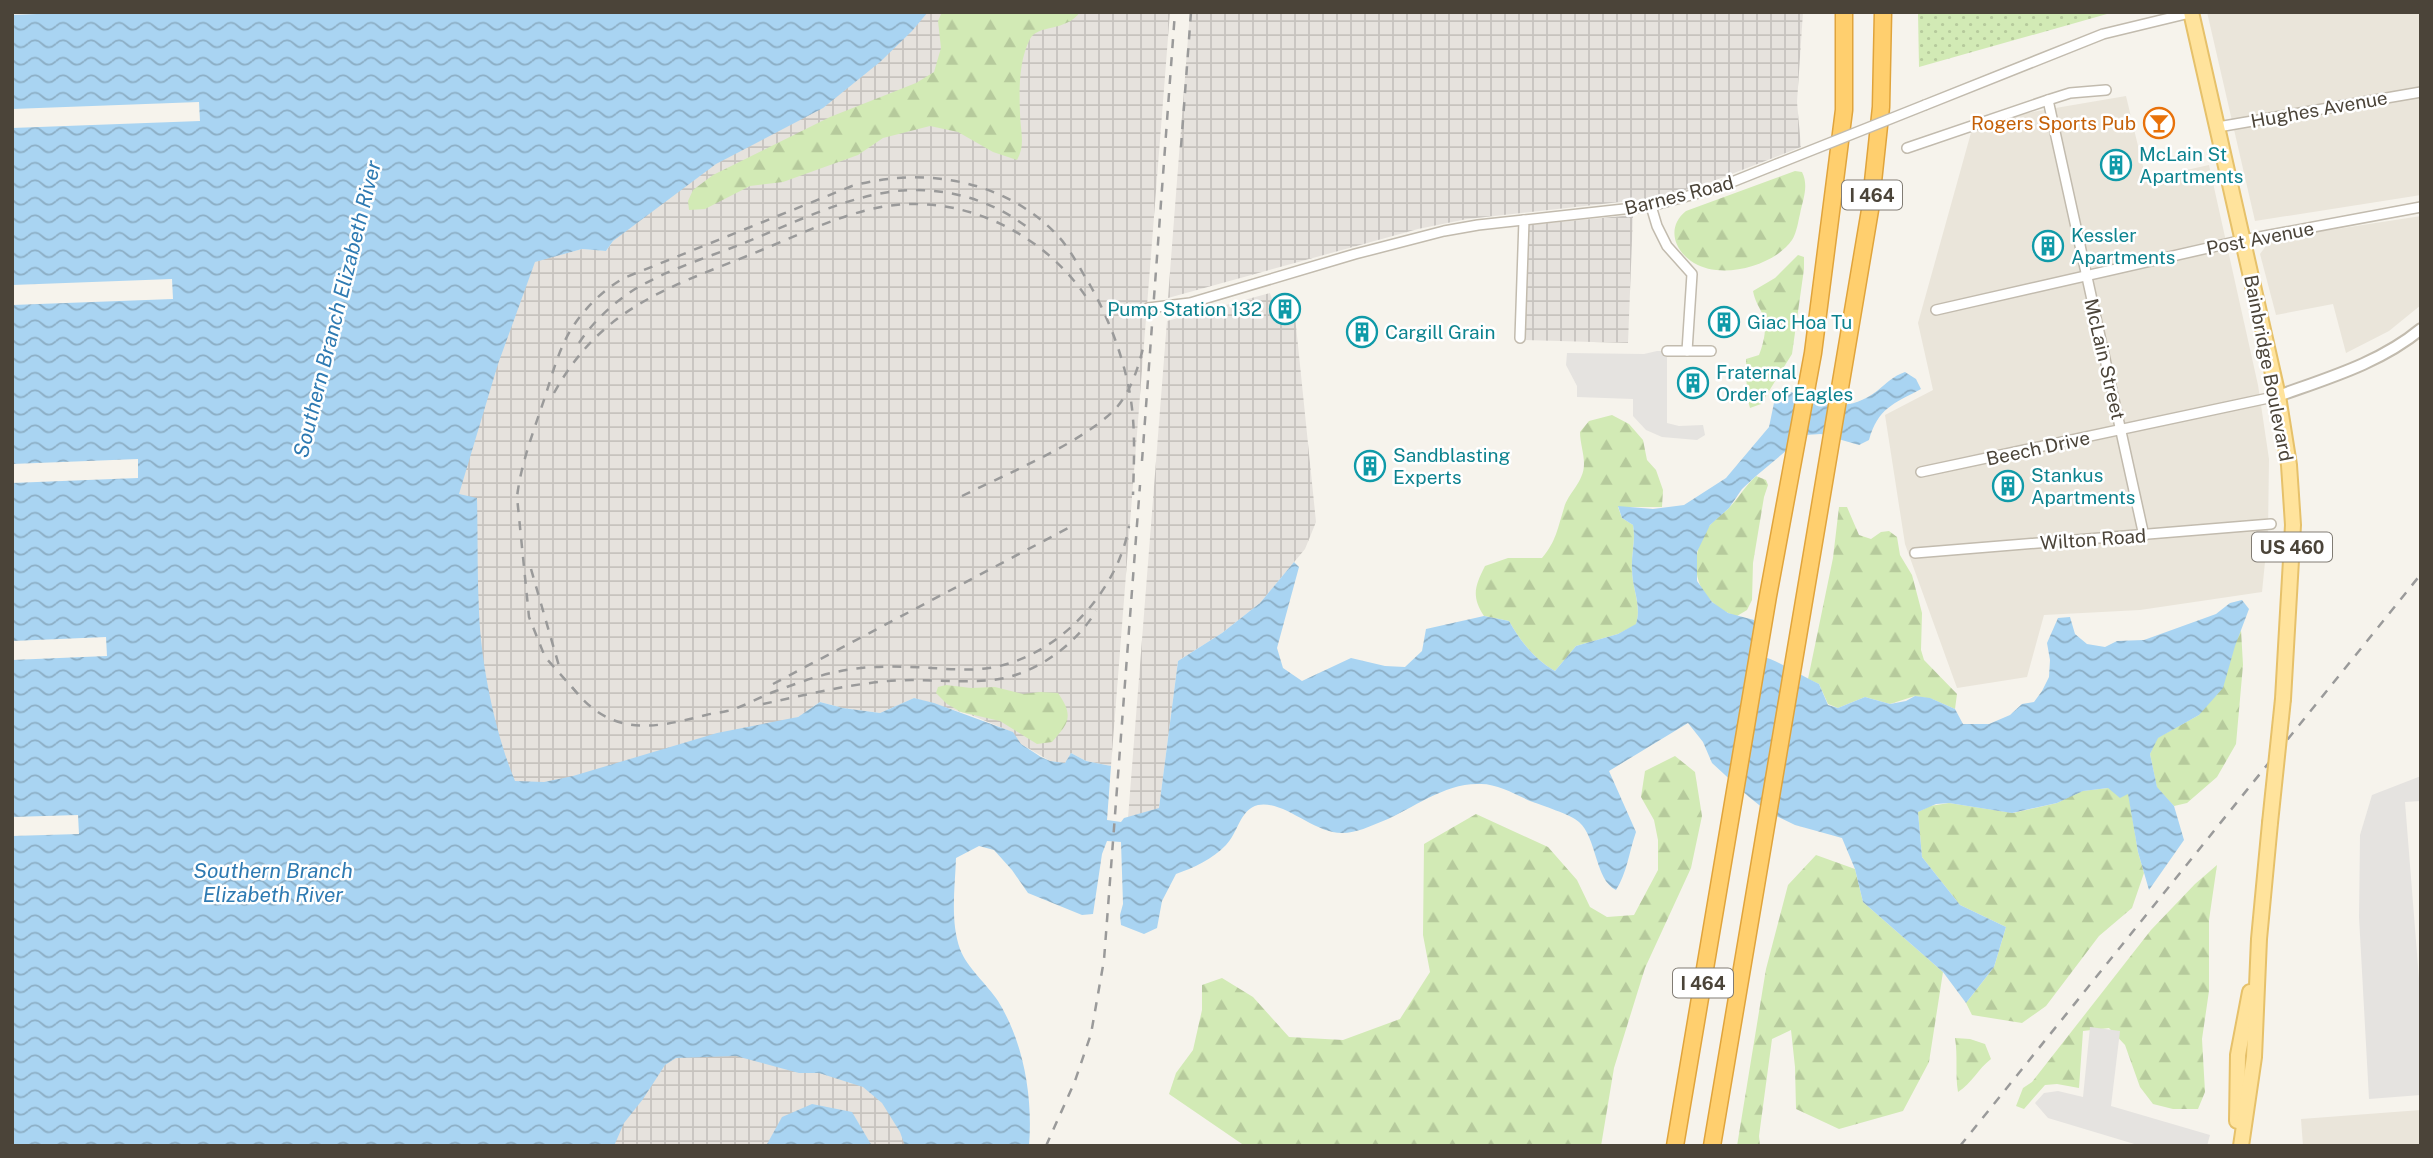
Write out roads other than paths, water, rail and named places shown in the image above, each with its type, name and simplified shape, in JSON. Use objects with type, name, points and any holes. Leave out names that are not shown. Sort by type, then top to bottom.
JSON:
[{"type":"highway","name":"I 464","points":[[1675,1146],[1812,353],[1844,110],[1844,12]]},
{"type":"highway","name":"I 464","points":[[1712,1146],[1863,257],[1875,170],[1882,79],[1883,12]]},
{"type":"main road","name":"Bainbridge Boulevard","points":[[2192,12],[2278,396],[2290,465],[2293,525],[2283,699],[2259,939],[2254,1058],[2239,1146]]},
{"type":"street","name":"Barnes Road","points":[[1148,308],[1190,303],[1354,254],[1444,231],[1651,206],[1717,188],[2103,34],[2192,12]]},
{"type":"street","points":[[1908,148],[2070,93],[2106,90]]},
{"type":"street","name":"Hughes Avenue","points":[[2218,127],[2421,92]]},
{"type":"street","name":"McLain Street","points":[[2048,100],[2144,536]]},
{"type":"street","points":[[1651,206],[1667,246],[1692,274],[1687,351]]},
{"type":"street","name":"Post Avenue","points":[[1936,310],[2243,240],[2421,207]]},
{"type":"street","points":[[1520,338],[1524,220]]},
{"type":"street","points":[[2278,396],[2363,364],[2382,355],[2421,329]]},
{"type":"street","points":[[1667,351],[1711,351]]},
{"type":"street","name":"Beech Drive","points":[[1921,472],[2278,396]]},
{"type":"street","name":"Wilton Road","points":[[1915,553],[2271,524]]},
{"type":"water","name":"Southern Branch Elizabeth River","points":[[86,12],[928,12],[880,62],[823,108],[716,164],[613,241],[606,251],[582,249],[535,262],[498,364],[459,494],[477,498],[480,632],[495,720],[515,781],[544,782],[573,776],[717,733],[798,717],[820,702],[880,713],[914,698],[1013,732],[1021,744],[1050,761],[1065,763],[1071,753],[1086,761],[1111,766],[1107,820],[1121,822],[1124,818],[1159,808],[1178,661],[1222,633],[1260,603],[1294,562],[1299,567],[1277,648],[1283,668],[1302,681],[1351,658],[1385,666],[1405,667],[1422,651],[1426,629],[1484,616],[1509,621],[1529,649],[1555,671],[1576,646],[1618,634],[1636,624],[1638,610],[1632,576],[1633,525],[1622,518],[1618,506],[1653,509],[1684,505],[1726,478],[1769,427],[1775,398],[1788,391],[1823,403],[1844,405],[1865,398],[1905,372],[1916,379],[1921,389],[1888,408],[1877,421],[1869,440],[1859,445],[1821,434],[1805,435],[1742,489],[1729,508],[1710,525],[1697,552],[1697,581],[1712,602],[1728,613],[1754,620],[1761,656],[1819,684],[1828,705],[1838,708],[1865,697],[1890,704],[1915,696],[1930,698],[1955,709],[1963,724],[1989,724],[2010,715],[2022,704],[2034,702],[2049,677],[2047,643],[2058,618],[2070,617],[2075,634],[2087,644],[2105,647],[2117,641],[2144,640],[2216,614],[2230,603],[2242,600],[2249,609],[2223,688],[2199,715],[2158,738],[2150,754],[2157,787],[2174,806],[2184,840],[2149,890],[2138,852],[2128,794],[2120,798],[2108,788],[2083,791],[2057,803],[2012,813],[1949,803],[1936,804],[1918,812],[1922,857],[1960,905],[2006,927],[1994,967],[1966,1003],[1943,972],[1863,902],[1855,869],[1842,838],[1795,825],[1768,812],[1712,763],[1703,742],[1688,723],[1609,771],[1636,832],[1616,890],[1604,877],[1585,829],[1579,822],[1506,790],[1481,784],[1468,784],[1443,791],[1383,821],[1348,833],[1320,828],[1278,807],[1252,807],[1221,850],[1176,874],[1162,901],[1157,928],[1144,934],[1121,925],[1121,842],[1107,841],[1102,854],[1093,914],[1082,915],[1028,893],[994,850],[979,846],[956,858],[954,904],[957,938],[963,956],[998,1001],[1014,1035],[1028,1090],[1029,1146],[905,1146],[900,1132],[882,1103],[863,1087],[819,1073],[799,1073],[736,1056],[676,1058],[665,1065],[624,1123],[614,1146],[12,1146],[12,15]]},
{"type":"water","points":[[812,1104],[852,1112],[872,1146],[766,1146],[782,1117]]},
{"type":"railway","points":[[1142,461],[1175,12]]},
{"type":"railway","points":[[1181,147],[1191,12]]},
{"type":"railway","points":[[578,694],[545,657],[529,617],[517,497],[528,447],[566,339],[592,303],[624,278],[852,186],[907,178],[962,182],[989,190],[1014,202],[1037,217],[1058,236],[1097,297],[1122,362],[1133,415],[1133,495]]},
{"type":"railway","points":[[579,343],[610,308],[657,277],[825,210],[870,196],[915,190],[962,196],[992,206],[1032,231]]},
{"type":"railway","points":[[554,393],[593,340],[639,304],[692,278],[815,228],[848,215],[881,207],[911,204],[942,206],[1000,224],[1026,238],[1051,257],[1072,278],[1090,303]]},
{"type":"railway","points":[[962,496],[1066,445],[1103,420],[1126,394],[1143,348]]},
{"type":"railway","points":[[1046,1146],[1075,1081],[1091,1034],[1104,960],[1140,485]]},
{"type":"railway","points":[[773,684],[1072,526]]},
{"type":"railway","points":[[572,687],[587,703],[617,722],[633,725],[668,724],[733,709],[798,683],[848,670],[872,667],[960,670],[989,668],[1014,662],[1038,651],[1060,636],[1098,597],[1123,551],[1129,526]]},
{"type":"railway","points":[[531,569],[559,666]]},
{"type":"railway","points":[[1960,1146],[2421,574]]},
{"type":"railway","points":[[763,704],[879,682],[978,681],[1007,677],[1037,666],[1052,657],[1077,636],[1096,611]]},
{"type":"place","name":"Rogers Sports Pub","points":[[2159,123]]},
{"type":"place","name":"McLain St Apartments","points":[[2116,165]]},
{"type":"place","name":"Kessler Apartments","points":[[2048,246]]},
{"type":"place","name":"Pump Station 132","points":[[1285,309]]},
{"type":"place","name":"Giac Hoa Tu","points":[[1724,322]]},
{"type":"place","name":"Cargill Grain","points":[[1362,332]]},
{"type":"place","name":"Fraternal Order of Eagles","points":[[1693,383]]},
{"type":"place","name":"Sandblasting Experts","points":[[1370,466]]},
{"type":"place","name":"Stankus Apartments","points":[[2008,486]]}]
